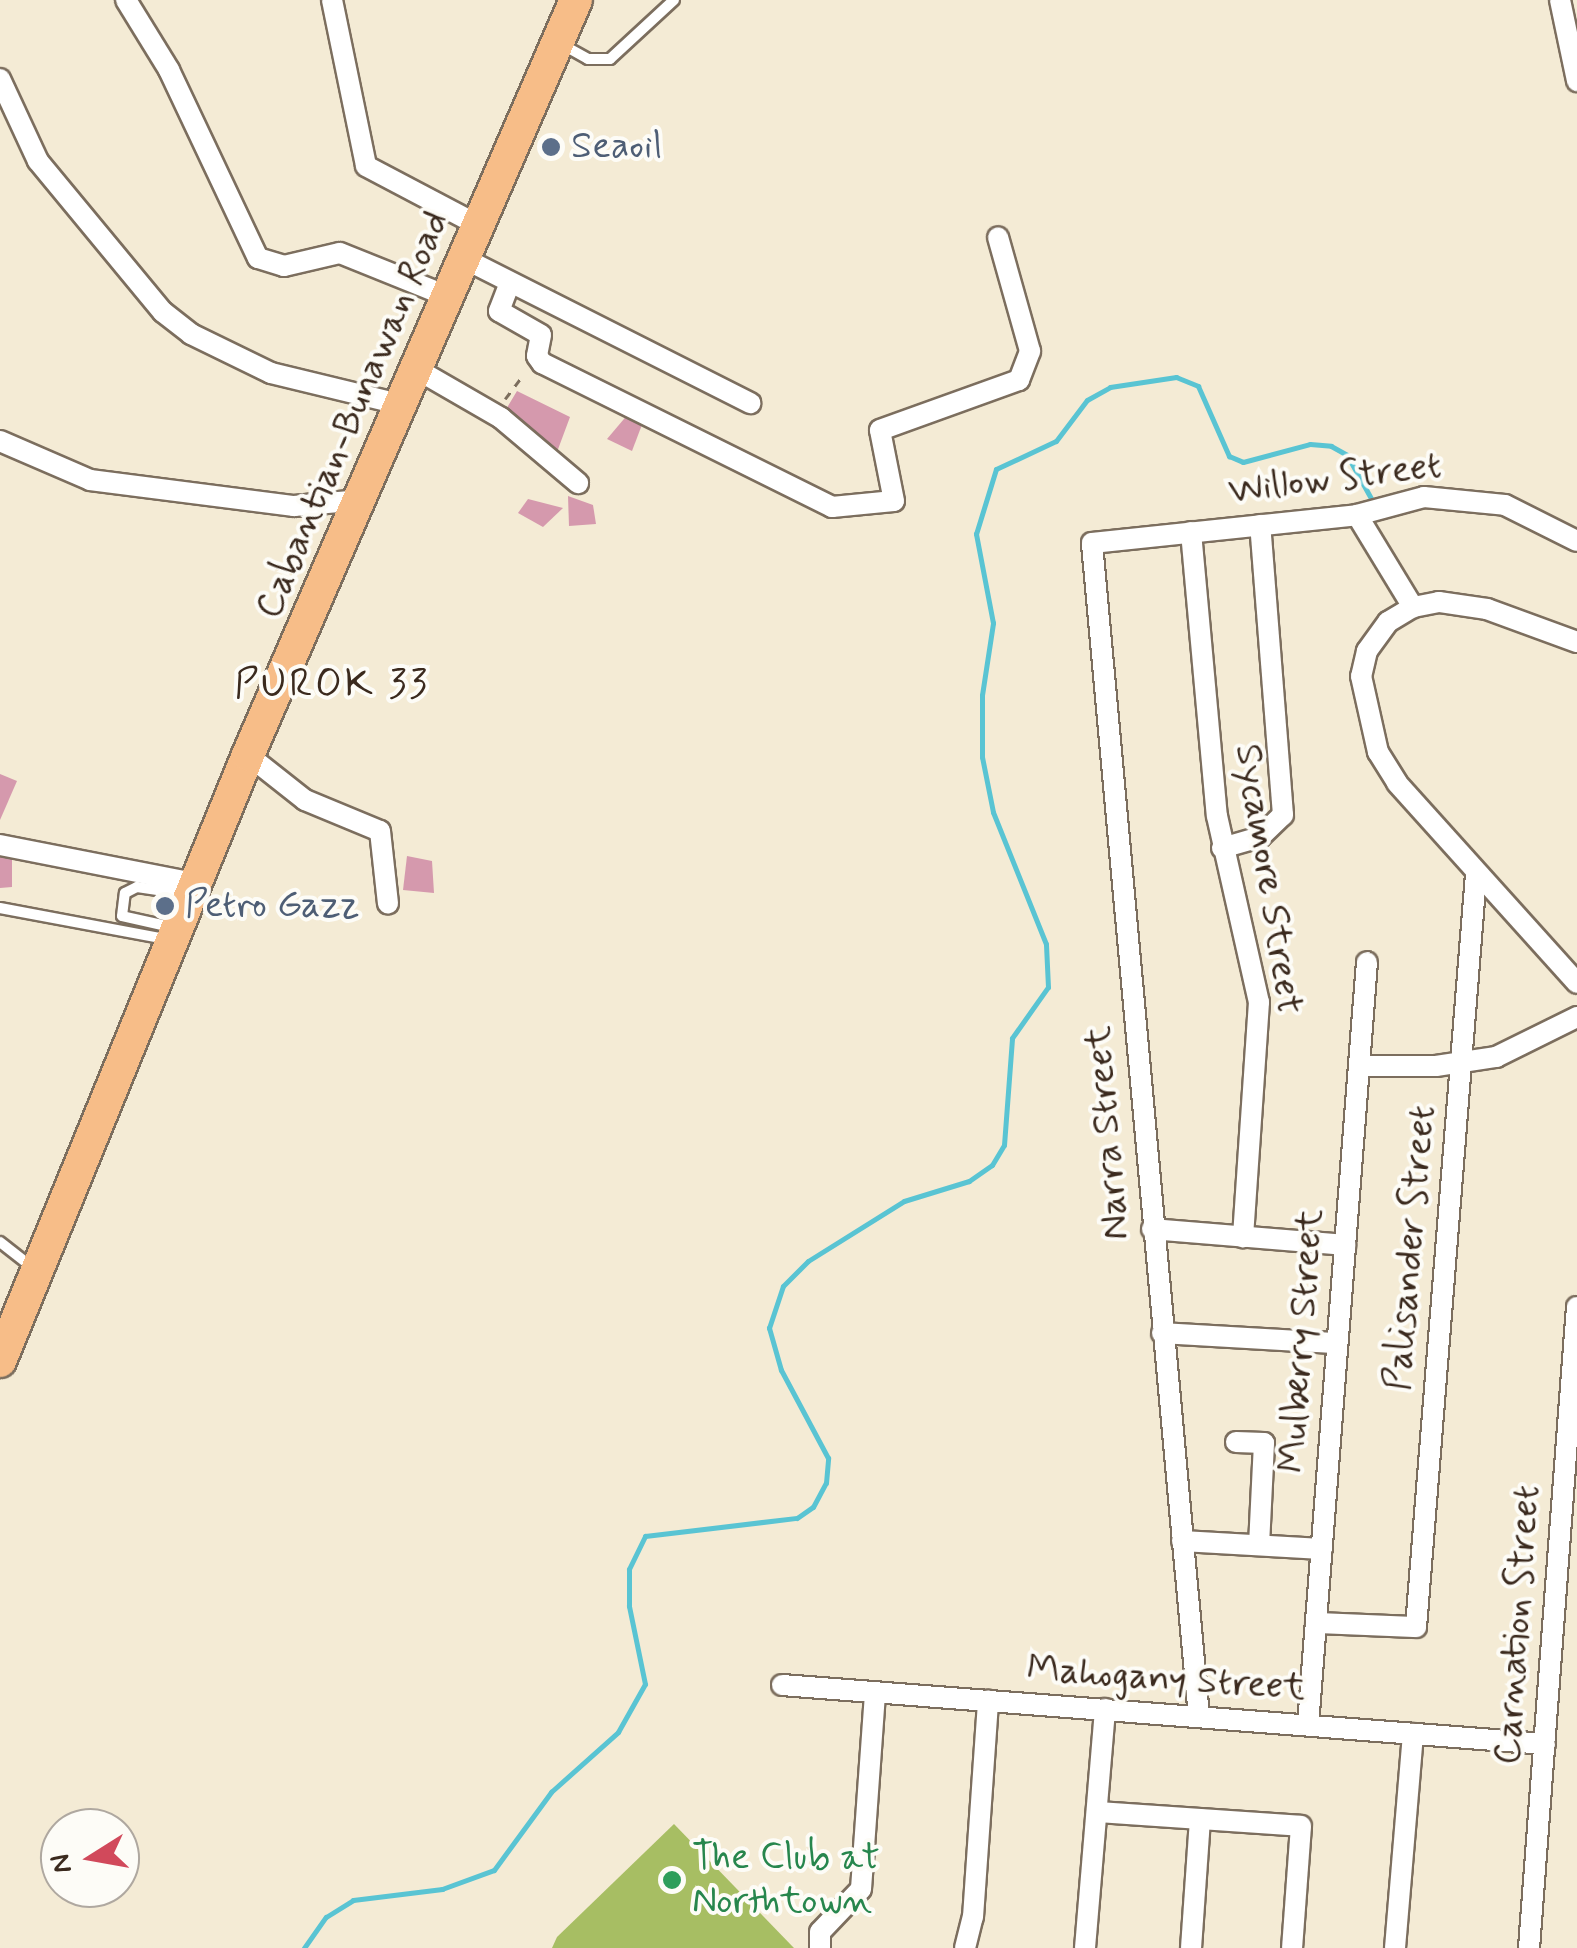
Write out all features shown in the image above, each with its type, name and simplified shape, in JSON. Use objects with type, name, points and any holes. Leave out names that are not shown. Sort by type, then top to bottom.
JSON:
[{"type":"main road","name":"Cabantian-Bunawan Road","points":[[0,1361],[248,755],[576,0]]},
{"type":"street","points":[[126,0],[170,70],[258,258],[284,266],[340,254],[447,296]]},
{"type":"street","points":[[332,0],[366,166],[478,225]]},
{"type":"street","points":[[1560,0],[1577,81]]},
{"type":"street","points":[[0,79],[38,161],[163,312],[191,334],[272,373],[402,405]]},
{"type":"street","points":[[509,285],[499,312],[541,335],[536,356],[832,507],[894,501],[880,430],[1019,380],[1030,351],[998,237]]},
{"type":"street","points":[[463,258],[509,285],[750,403]]},
{"type":"street","points":[[418,370],[495,414],[578,483]]},
{"type":"street","points":[[0,441],[90,480],[294,506],[361,500]]},
{"type":"street","name":"Willow Street","points":[[1092,543],[1357,515],[1424,498],[1466,498],[1504,505],[1577,542]]},
{"type":"street","points":[[1357,515],[1413,607]]},
{"type":"street","points":[[1222,848],[1260,837],[1284,815],[1260,525]]},
{"type":"street","name":"Sycamore Street","points":[[1191,532],[1222,848],[1258,1002],[1243,1237]]},
{"type":"street","name":"Narra Street","points":[[1092,543],[1199,1716]]},
{"type":"street","points":[[1577,642],[1460,603],[1413,607],[1388,622],[1366,651],[1364,710],[1397,783],[1476,875],[1550,946],[1577,984]]},
{"type":"street","points":[[248,755],[305,800],[380,831],[388,904]]},
{"type":"street","points":[[0,845],[192,889]]},
{"type":"street","name":"Palisander Street","points":[[1316,1623],[1416,1627],[1476,875]]},
{"type":"street","name":"Mulberry Street","points":[[1308,1725],[1366,962]]},
{"type":"street","points":[[1359,1066],[1461,1064],[1524,1047],[1577,1016]]},
{"type":"street","points":[[1152,1230],[1345,1245]]},
{"type":"street","name":"Carnation Street","points":[[1529,1948],[1577,1307]]},
{"type":"street","points":[[1162,1333],[1338,1343]]},
{"type":"street","points":[[1236,1442],[1264,1443],[1258,1545]]},
{"type":"street","points":[[1182,1540],[1322,1549]]},
{"type":"street","name":"Mahogany Street","points":[[782,1685],[1545,1744]]},
{"type":"street","points":[[820,1948],[820,1932],[861,1889],[874,1692]]},
{"type":"street","points":[[965,1948],[973,1917],[988,1700]]},
{"type":"street","points":[[1086,1948],[1105,1710]]},
{"type":"street","points":[[1395,1948],[1413,1734]]},
{"type":"street","points":[[1096,1812],[1301,1826],[1292,1948]]},
{"type":"street","points":[[1191,1948],[1200,1819]]},
{"type":"lane","points":[[557,42],[588,59],[610,59],[674,0]]},
{"type":"lane","points":[[174,934],[122,916],[125,893],[137,887],[192,889]]},
{"type":"lane","points":[[0,908],[174,934]]},
{"type":"lane","points":[[0,1242],[39,1271]]},
{"type":"path","points":[[495,414],[536,356]]},
{"type":"green space","name":"The Club at Northtown","points":[[674,1824],[794,1948],[552,1948],[557,1937]]},
{"type":"building","points":[[517,391],[570,417],[557,452],[527,437],[531,429],[505,411]]},
{"type":"building","points":[[629,413],[643,422],[632,451],[607,439]]},
{"type":"building","points":[[568,496],[593,505],[596,524],[569,526]]},
{"type":"building","points":[[528,499],[563,508],[543,527],[518,513]]},
{"type":"building","points":[[0,774],[17,781],[0,820]]},
{"type":"building","points":[[0,855],[12,856],[12,887],[0,888]]},
{"type":"building","points":[[407,856],[432,861],[434,893],[403,890]]},
{"type":"waterway","points":[[304,1948],[326,1917],[353,1900],[442,1889],[494,1870],[551,1792],[618,1732],[645,1684],[629,1606],[629,1569],[645,1536],[797,1518],[813,1507],[826,1483],[828,1458],[781,1370],[769,1328],[783,1286],[808,1261],[904,1201],[969,1181],[992,1165],[1004,1145],[1012,1038],[1048,987],[1046,944],[993,812],[982,757],[982,695],[993,623],[976,534],[996,469],[1056,441],[1087,400],[1110,387],[1176,377],[1198,386],[1229,456],[1243,462],[1310,444],[1331,446],[1347,455],[1373,502]]},
{"type":"place","name":"Seaoil","points":[[551,147]]},
{"type":"place","name":"Petro Gazz","points":[[165,906]]},
{"type":"place","name":"The Club at Northtown","points":[[672,1880]]},
{"type":"district","name":"PUROK 33","points":[[332,685]]}]
